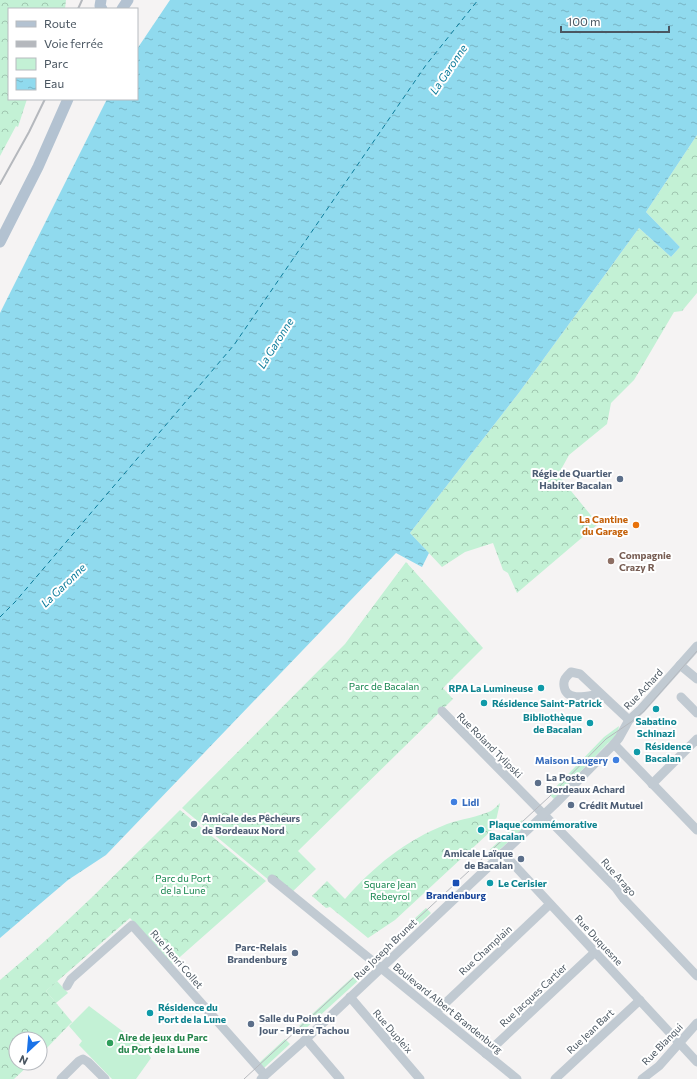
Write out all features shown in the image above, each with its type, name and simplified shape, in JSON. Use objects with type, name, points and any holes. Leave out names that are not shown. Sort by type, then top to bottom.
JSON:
[{"type":"main road","points":[[0,242],[38,167],[68,100]]},
{"type":"street","name":"Rue Achard","points":[[524,834],[614,744],[629,720],[642,709],[697,646]]},
{"type":"street","points":[[680,665],[697,679]]},
{"type":"street","points":[[601,694],[629,720]]},
{"type":"street","points":[[681,697],[697,713]]},
{"type":"street","name":"Rue Roland Tylipski","points":[[442,711],[523,794]]},
{"type":"street","points":[[652,784],[697,739]]},
{"type":"street","points":[[614,744],[697,830]]},
{"type":"street","name":"Rue Arago","points":[[523,794],[616,888],[624,899],[697,976]]},
{"type":"street","name":"Rue Joseph Brunet","points":[[263,1077],[306,1039],[524,834]]},
{"type":"street","name":"Rue Duquesne","points":[[503,853],[697,1062]]},
{"type":"street","name":"Boulevard Albert Brandenburg","points":[[272,879],[517,1079]]},
{"type":"street","name":"Rue Champlain","points":[[436,1012],[550,904]]},
{"type":"street","name":"Rue Henri Collet","points":[[67,986],[71,979],[132,926],[263,1077]]},
{"type":"street","name":"Rue Jacques Cartier","points":[[486,1054],[595,952]]},
{"type":"street","name":"Rue Dupleix","points":[[350,997],[420,1079]]},
{"type":"street","name":"Rue Jean Bart","points":[[555,1079],[640,1000]]},
{"type":"street","name":"Rue Blanqui","points":[[642,1079],[659,1066],[697,1023]]},
{"type":"street","points":[[306,1039],[340,1079]]},
{"type":"street","points":[[61,1079],[79,1061],[83,1059],[105,1079]]},
{"type":"green space","points":[[0,0],[66,0],[65,8],[8,8],[8,100],[27,100],[18,127],[16,126],[0,156]]},
{"type":"green space","points":[[697,135],[697,293],[682,311],[674,312],[634,380],[611,403],[607,424],[569,455],[558,475],[598,524],[517,593],[508,573],[503,570],[493,543],[465,552],[442,567],[410,533],[518,394],[639,228],[671,257],[680,247],[646,212]]},
{"type":"green space","name":"Parc de Bacalan","points":[[406,562],[483,648],[443,688],[453,699],[298,851],[316,869],[288,896],[182,808],[345,644]]},
{"type":"green space","points":[[619,726],[617,737],[608,743],[554,799],[549,794],[604,737]]},
{"type":"green space","name":"Square Jean Rebeyrol","points":[[500,803],[495,825],[491,831],[395,920],[368,938],[330,907],[326,908],[312,896],[327,881],[345,899],[379,865],[404,846],[447,824],[491,811]]},
{"type":"green space","name":"Parc du Port de la Lune","points":[[180,810],[266,881],[172,964],[130,918],[46,991],[72,1022],[48,1047],[48,1031],[8,1031],[8,1071],[22,1071],[14,1079],[0,1079],[0,980],[70,918]]},
{"type":"green space","points":[[522,820],[527,825],[488,860],[484,855]]},
{"type":"green space","points":[[426,908],[431,913],[391,950],[386,945]]},
{"type":"green space","points":[[356,974],[360,979],[304,1030],[299,1026]]},
{"type":"green space","points":[[57,981],[68,993],[56,1003],[46,991]]},
{"type":"green space","name":"Aire de jeux du Parc du Port de la Lune","points":[[89,1006],[141,1045],[151,1058],[136,1079],[112,1079],[79,1045],[82,1041],[69,1026]]},
{"type":"green space","points":[[285,1039],[290,1044],[264,1068],[259,1063]]},
{"type":"water","name":"La Garonne","points":[[170,0],[697,0],[697,135],[646,212],[680,247],[671,257],[639,228],[518,394],[410,533],[429,553],[422,567],[396,553],[106,855],[68,880],[0,938],[0,313],[106,100],[138,100],[138,48]]},
{"type":"ferry route","points":[[0,617],[15,602],[234,345],[426,65],[478,0]]},
{"type":"tram line","points":[[244,1079],[549,797],[606,739],[644,711],[697,651]]},
{"type":"railway","points":[[78,8],[82,0]]},
{"type":"railway","points":[[0,184],[29,132],[45,100]]},
{"type":"place","name":"Régie de Quartier Habiter Bacalan","points":[[620,479]]},
{"type":"place","name":"La Cantine du Garage","points":[[636,525]]},
{"type":"place","name":"Compagnie Crazy R","points":[[611,561]]},
{"type":"place","name":"RPA La Lumineuse","points":[[541,688]]},
{"type":"place","name":"Résidence Saint-Patrick","points":[[484,703]]},
{"type":"place","name":"Sabatino Schinazi","points":[[656,709]]},
{"type":"place","name":"Bibliothèque de Bacalan","points":[[590,723]]},
{"type":"place","name":"Résidence Bacalan","points":[[637,752]]},
{"type":"place","name":"Maison Laugery","points":[[616,760]]},
{"type":"place","name":"La Poste Bordeaux Achard","points":[[538,783]]},
{"type":"place","name":"Lidl","points":[[454,802]]},
{"type":"place","name":"Crédit Mutuel","points":[[571,805]]},
{"type":"place","name":"Amicale des Pêcheurs de Bordeaux Nord","points":[[194,824]]},
{"type":"place","name":"Plaque commémorative Bacalan","points":[[481,830]]},
{"type":"place","name":"Amicale Laïque de Bacalan","points":[[521,859]]},
{"type":"place","name":"Brandenburg","points":[[456,883]]},
{"type":"place","name":"Le Cerisier","points":[[490,883]]},
{"type":"place","name":"Parc-Relais Brandenburg","points":[[295,953]]},
{"type":"place","name":"Résidence du Port de la Lune","points":[[150,1013]]},
{"type":"place","name":"Salle du Point du Jour - Pierre Tachou","points":[[251,1024]]},
{"type":"place","name":"Aire de jeux du Parc du Port de la Lune","points":[[110,1043]]}]
